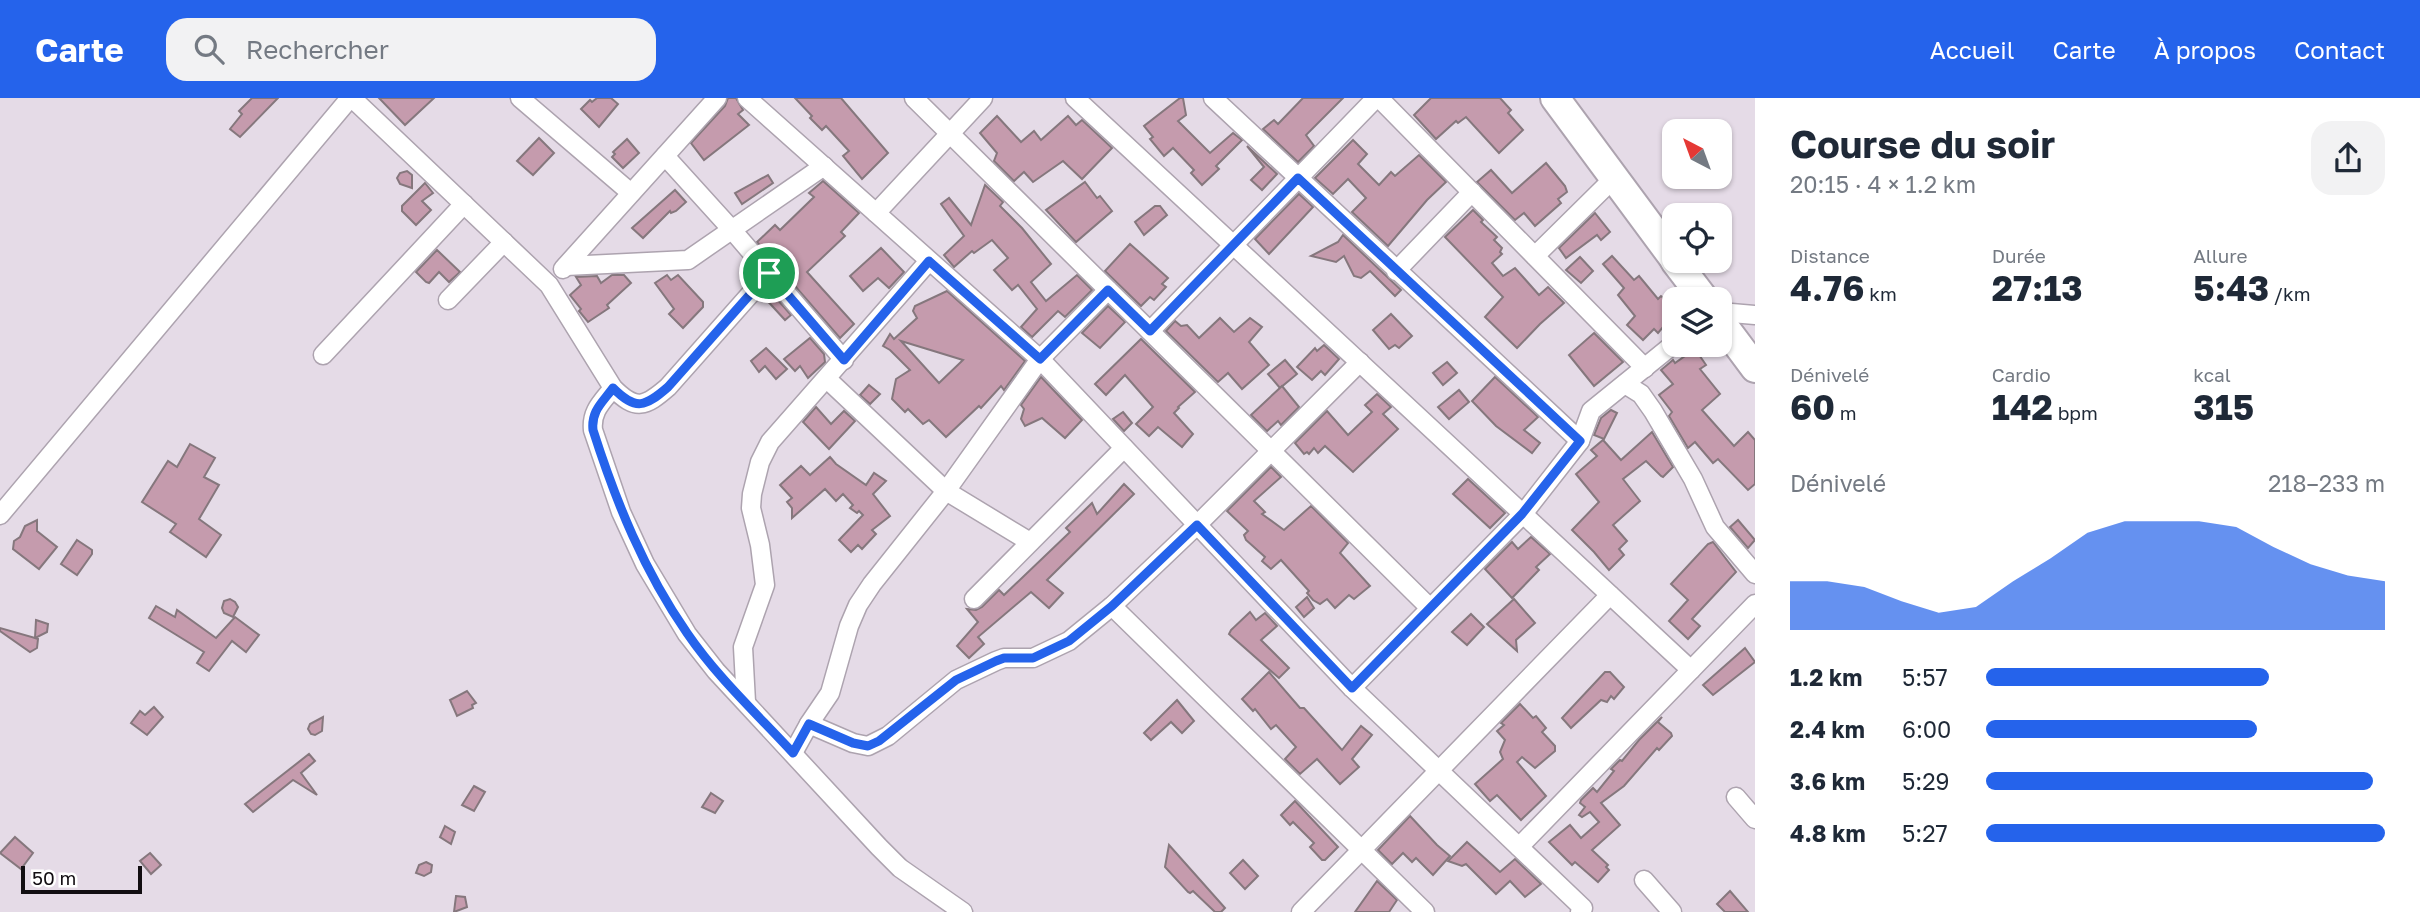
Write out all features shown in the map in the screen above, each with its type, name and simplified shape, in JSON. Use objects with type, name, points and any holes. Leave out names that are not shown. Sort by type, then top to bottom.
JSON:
[{"type":"highway","points":[[1555,98],[1662,243]]},
{"type":"highway","points":[[1732,337],[1755,368]]},
{"type":"street","points":[[0,515],[351,98],[549,285],[613,388],[627,402],[651,402],[668,387],[769,273]]},
{"type":"street","points":[[520,98],[631,193]]},
{"type":"street","points":[[549,285],[716,98]]},
{"type":"street","points":[[747,98],[1040,359],[1352,688],[1583,908],[1580,912]]},
{"type":"street","points":[[914,98],[1430,608]]},
{"type":"street","points":[[876,213],[983,98]]},
{"type":"street","points":[[1075,98],[1690,670]]},
{"type":"street","points":[[1150,331],[1377,98],[1645,368]]},
{"type":"street","points":[[1222,101],[1298,178],[1580,441]]},
{"type":"street","points":[[665,156],[844,360]]},
{"type":"street","points":[[566,266],[688,260],[824,166]]},
{"type":"street","points":[[1535,256],[1614,178]]},
{"type":"street","points":[[1396,271],[1472,192]]},
{"type":"street","points":[[323,355],[464,204]]},
{"type":"street","points":[[448,300],[504,242]]},
{"type":"street","points":[[746,702],[743,647],[765,585],[760,545],[751,508],[760,461],[770,442],[929,261]]},
{"type":"street","points":[[793,753],[830,694],[843,643],[858,605],[872,584],[946,491],[1040,359],[1108,290]]},
{"type":"street","points":[[1732,313],[1755,315]]},
{"type":"street","points":[[1352,688],[1522,514],[1580,441],[1591,411],[1662,354]]},
{"type":"street","points":[[809,724],[853,743],[868,746],[888,736],[956,680],[1004,658],[1033,658],[1069,641],[1112,606],[1197,525],[1360,362]]},
{"type":"street","points":[[827,379],[946,491],[1030,542]]},
{"type":"street","points":[[1625,384],[1641,394],[1653,411],[1693,479],[1716,527],[1755,574]]},
{"type":"street","points":[[613,388],[592,419],[593,430],[621,512],[645,564],[687,634],[716,671],[879,848],[900,868],[963,912]]},
{"type":"street","points":[[974,599],[1124,448]]},
{"type":"street","points":[[1301,912],[1610,595]]},
{"type":"street","points":[[1519,847],[1755,604]]},
{"type":"street","points":[[1112,606],[1425,912]]},
{"type":"street","points":[[1736,797],[1755,819]]},
{"type":"street","points":[[1644,880],[1672,912]]},
{"type":"building","points":[[252,98],[278,98],[240,137],[230,129],[242,114],[239,111]]},
{"type":"building","points":[[379,98],[434,98],[405,125]]},
{"type":"building","points":[[597,98],[611,98],[618,104],[599,127],[581,109],[590,100],[592,102]]},
{"type":"building","points":[[728,98],[736,98],[743,110],[738,114],[749,125],[704,160],[691,143],[725,106]]},
{"type":"building","points":[[795,98],[841,98],[888,153],[862,179],[843,156],[849,151],[826,126],[822,130]]},
{"type":"building","points":[[1183,98],[1186,115],[1178,121],[1210,153],[1233,133],[1242,140],[1216,166],[1219,169],[1202,185],[1191,173],[1194,170],[1173,148],[1164,156],[1150,139],[1153,137],[1144,126]]},
{"type":"building","points":[[1303,98],[1343,98],[1306,135],[1314,146],[1298,162],[1263,129],[1274,120],[1278,124]]},
{"type":"building","points":[[1431,98],[1500,98],[1511,110],[1508,113],[1523,130],[1499,153],[1466,117],[1458,123],[1456,121],[1436,139],[1414,115]]},
{"type":"building","points":[[997,116],[1021,142],[1034,131],[1041,140],[1068,116],[1076,125],[1082,120],[1112,148],[1082,179],[1063,161],[1033,182],[1024,172],[1014,181],[994,161],[997,153],[980,133]]},
{"type":"building","points":[[539,138],[554,153],[533,175],[517,161]]},
{"type":"building","points":[[627,139],[639,153],[623,168],[612,157],[615,154],[613,152]]},
{"type":"building","points":[[1353,140],[1367,154],[1358,164],[1379,185],[1391,172],[1395,176],[1419,155],[1446,182],[1388,246],[1352,212],[1366,198],[1348,179],[1333,194],[1315,178]]},
{"type":"building","points":[[1247,146],[1277,174],[1262,190],[1251,180],[1264,167]]},
{"type":"building","points":[[1546,163],[1567,192],[1558,199],[1561,203],[1535,226],[1524,213],[1515,220],[1477,182],[1491,170],[1512,193]]},
{"type":"building","points":[[407,171],[412,175],[412,188],[400,184],[397,178],[400,173]]},
{"type":"building","points":[[768,175],[773,183],[742,204],[735,193]]},
{"type":"building","points":[[823,181],[859,213],[841,232],[845,236],[807,272],[854,324],[840,338],[757,242],[775,225],[780,230],[814,197],[809,193]]},
{"type":"building","points":[[1085,182],[1097,198],[1100,196],[1112,211],[1076,242],[1046,210]]},
{"type":"building","points":[[425,183],[433,193],[422,201],[431,210],[416,225],[402,211],[402,206]]},
{"type":"building","points":[[985,185],[1003,202],[1000,206],[1051,264],[1031,282],[1046,301],[1077,275],[1092,290],[1065,317],[1058,311],[1032,337],[1021,327],[1037,309],[1018,285],[1012,290],[994,270],[1008,258],[992,240],[974,253],[972,251],[954,267],[944,255],[964,236],[941,204],[949,198],[971,225]]},
{"type":"building","points":[[675,190],[686,202],[676,211],[670,211],[643,238],[632,228]]},
{"type":"building","points":[[1299,194],[1313,207],[1269,254],[1255,239]]},
{"type":"building","points":[[1155,206],[1160,206],[1167,215],[1144,235],[1135,222]]},
{"type":"building","points":[[1473,210],[1497,237],[1494,240],[1502,248],[1502,254],[1492,263],[1503,276],[1515,268],[1539,295],[1548,287],[1564,303],[1517,348],[1485,317],[1503,297],[1445,237]]},
{"type":"building","points":[[1595,213],[1610,232],[1601,240],[1597,235],[1566,258],[1559,248]]},
{"type":"building","points":[[1343,235],[1401,290],[1395,296],[1370,271],[1361,278],[1354,276],[1344,256],[1336,262],[1311,256],[1338,242]]},
{"type":"building","points":[[1130,244],[1168,278],[1162,284],[1166,287],[1154,300],[1150,297],[1141,306],[1105,271]]},
{"type":"building","points":[[881,248],[904,272],[889,288],[878,278],[863,291],[850,276]]},
{"type":"building","points":[[437,250],[460,272],[449,282],[439,272],[429,283],[416,272]]},
{"type":"building","points":[[1612,256],[1634,280],[1639,276],[1658,299],[1662,297],[1662,328],[1658,333],[1654,329],[1643,340],[1627,325],[1635,316],[1618,295],[1624,288],[1603,264]]},
{"type":"building","points":[[1580,257],[1593,271],[1581,283],[1566,270]]},
{"type":"building","points":[[612,275],[624,275],[631,283],[607,305],[609,308],[588,322],[570,295],[581,285],[576,277],[597,276],[601,283]]},
{"type":"building","points":[[667,275],[671,280],[678,275],[703,302],[703,307],[683,328],[669,314],[674,309],[655,283]]},
{"type":"building","points":[[769,290],[791,315],[785,320],[763,296]]},
{"type":"building","points":[[947,291],[1025,361],[1004,390],[1001,386],[981,408],[979,406],[946,437],[929,420],[923,424],[908,409],[905,412],[892,399],[896,379],[910,370],[883,346],[890,334],[894,339],[917,318],[913,311],[915,306]],"holes":[[[901,341],[963,360],[939,383]]]},
{"type":"building","points":[[1108,306],[1125,322],[1100,348],[1082,333]]},
{"type":"building","points":[[1391,314],[1412,336],[1399,348],[1395,345],[1389,349],[1373,330]]},
{"type":"building","points":[[1220,318],[1234,332],[1250,318],[1262,327],[1249,342],[1269,365],[1242,389],[1228,373],[1218,382],[1166,331],[1175,321],[1181,326],[1187,325],[1199,338]]},
{"type":"building","points":[[1594,333],[1623,362],[1594,386],[1569,355]]},
{"type":"building","points":[[810,338],[824,354],[825,362],[808,378],[800,366],[795,371],[784,359]]},
{"type":"building","points":[[1141,339],[1195,392],[1174,413],[1193,434],[1182,447],[1158,427],[1149,436],[1136,424],[1153,407],[1125,375],[1106,395],[1095,384]]},
{"type":"building","points":[[1324,345],[1339,359],[1325,375],[1321,371],[1312,380],[1297,367],[1315,348],[1317,351]]},
{"type":"building","points":[[766,348],[787,369],[776,379],[765,366],[759,372],[751,361]]},
{"type":"building","points":[[1684,357],[1700,357],[1706,365],[1700,369],[1720,394],[1702,410],[1734,446],[1748,432],[1755,440],[1755,484],[1748,490],[1718,459],[1713,463],[1695,442],[1688,448],[1669,416],[1672,412],[1659,395],[1673,384],[1661,370],[1673,360],[1675,363]]},
{"type":"building","points":[[1285,360],[1297,374],[1280,388],[1268,374]]},
{"type":"building","points":[[1447,362],[1457,373],[1443,385],[1433,373]]},
{"type":"building","points":[[1041,377],[1082,420],[1065,438],[1042,418],[1025,426],[1021,419],[1024,409],[1021,405]]},
{"type":"building","points":[[1495,377],[1538,417],[1524,430],[1540,443],[1532,453],[1496,426],[1472,401]]},
{"type":"building","points":[[869,385],[880,394],[870,404],[860,395]]},
{"type":"building","points":[[1282,386],[1299,407],[1281,425],[1278,421],[1267,431],[1251,415]]},
{"type":"building","points":[[1459,390],[1469,402],[1449,419],[1438,407]]},
{"type":"building","points":[[1377,394],[1391,407],[1383,414],[1398,429],[1353,472],[1325,446],[1318,453],[1314,448],[1309,454],[1304,454],[1295,443],[1327,411],[1348,435],[1372,412],[1365,405]]},
{"type":"building","points":[[816,407],[831,424],[844,411],[855,421],[829,449],[803,422]]},
{"type":"building","points":[[1611,410],[1617,413],[1604,439],[1594,435],[1601,418]]},
{"type":"building","points":[[1123,412],[1132,423],[1124,431],[1113,419]]},
{"type":"building","points":[[1652,432],[1673,467],[1663,477],[1646,461],[1623,479],[1640,501],[1613,525],[1627,541],[1619,549],[1624,555],[1609,570],[1572,530],[1599,502],[1576,474],[1597,456],[1591,450],[1603,440],[1621,460]]},
{"type":"building","points":[[190,444],[215,458],[204,477],[219,485],[199,519],[221,535],[206,557],[170,532],[176,524],[142,502],[168,461],[177,467]]},
{"type":"building","points":[[830,457],[866,485],[874,473],[886,481],[873,494],[890,516],[872,530],[876,534],[862,549],[858,545],[851,552],[839,540],[863,515],[850,508],[853,505],[843,494],[836,501],[825,489],[792,518],[792,508],[787,502],[792,498],[780,485],[801,466],[810,475]]},
{"type":"building","points":[[1271,467],[1281,477],[1254,501],[1265,512],[1262,514],[1284,530],[1311,506],[1348,543],[1340,553],[1370,586],[1354,599],[1349,595],[1335,608],[1327,599],[1320,604],[1313,600],[1307,593],[1309,591],[1281,560],[1271,569],[1262,561],[1265,557],[1246,540],[1244,535],[1248,531],[1227,511]]},
{"type":"building","points":[[1468,479],[1505,513],[1490,528],[1453,494]]},
{"type":"building","points":[[1124,484],[1134,494],[1047,580],[1063,593],[1049,608],[1031,592],[978,637],[984,644],[969,658],[957,646],[978,622],[967,609],[976,610],[982,607],[999,590],[1004,595],[1070,532],[1066,528],[1092,503],[1097,514]]},
{"type":"building","points":[[37,520],[37,531],[57,547],[39,569],[13,549],[14,541],[20,537],[25,526]]},
{"type":"building","points":[[1738,520],[1755,540],[1748,548],[1730,527]]},
{"type":"building","points":[[1531,537],[1550,554],[1536,567],[1539,570],[1512,598],[1485,569],[1512,542],[1518,549]]},
{"type":"building","points":[[77,540],[92,550],[92,554],[77,575],[61,564]]},
{"type":"building","points":[[1713,542],[1736,572],[1692,619],[1700,626],[1688,639],[1669,621],[1688,600],[1671,584],[1708,544]]},
{"type":"building","points":[[1307,597],[1314,608],[1304,617],[1296,607]]},
{"type":"building","points":[[230,599],[238,607],[233,617],[224,613],[222,608],[224,601]]},
{"type":"building","points":[[1514,599],[1535,623],[1516,640],[1517,651],[1487,624]]},
{"type":"building","points":[[156,606],[175,617],[177,610],[216,638],[235,617],[259,635],[246,652],[232,641],[209,671],[197,663],[204,652],[149,618]]},
{"type":"building","points":[[1250,612],[1256,620],[1265,613],[1277,626],[1261,640],[1289,668],[1279,678],[1229,634]]},
{"type":"building","points":[[1471,614],[1484,627],[1467,645],[1452,632]]},
{"type":"building","points":[[36,620],[48,624],[47,632],[35,638]]},
{"type":"building","points":[[0,628],[38,639],[37,648],[30,652],[0,631]]},
{"type":"building","points":[[1745,648],[1755,662],[1713,695],[1703,685]]},
{"type":"building","points":[[1269,672],[1342,750],[1361,726],[1372,735],[1352,759],[1359,767],[1340,784],[1317,759],[1300,774],[1285,759],[1296,747],[1276,725],[1271,729],[1255,709],[1253,711],[1242,699]]},
{"type":"building","points":[[1605,672],[1610,672],[1624,687],[1614,699],[1611,696],[1607,702],[1601,700],[1571,728],[1562,718]]},
{"type":"building","points":[[467,691],[476,703],[472,705],[473,708],[457,716],[450,700]]},
{"type":"building","points":[[1177,700],[1194,721],[1182,733],[1171,722],[1151,740],[1144,733]]},
{"type":"building","points":[[1520,704],[1546,728],[1542,732],[1555,746],[1555,751],[1535,768],[1522,757],[1517,762],[1546,796],[1521,820],[1497,795],[1490,801],[1475,784],[1503,759],[1500,752],[1505,740],[1497,731],[1504,725],[1501,723]]},
{"type":"building","points":[[154,707],[163,717],[147,735],[131,723],[140,711],[145,715]]},
{"type":"building","points":[[323,717],[322,731],[311,734],[308,729],[310,724]]},
{"type":"building","points":[[1662,717],[1658,722],[1672,736],[1659,750],[1657,748],[1624,786],[1601,803],[1620,825],[1592,850],[1608,865],[1606,867],[1609,870],[1598,882],[1575,862],[1572,865],[1549,842],[1570,825],[1581,838],[1599,822],[1590,812],[1582,817],[1579,815],[1585,807],[1580,803],[1581,800],[1593,788],[1597,792],[1614,771],[1611,769],[1622,761]]},
{"type":"building","points":[[309,754],[315,761],[301,773],[317,795],[293,780],[253,812],[245,804]]},
{"type":"building","points":[[474,786],[485,792],[474,811],[462,805]]},
{"type":"building","points":[[711,793],[723,801],[715,813],[702,807]]},
{"type":"building","points":[[1295,801],[1338,847],[1325,860],[1310,847],[1314,843],[1293,822],[1290,825],[1281,815]]},
{"type":"building","points":[[1410,816],[1450,856],[1433,875],[1416,858],[1412,862],[1403,853],[1392,864],[1378,850]]},
{"type":"building","points":[[445,826],[455,832],[451,844],[440,837]]},
{"type":"building","points":[[15,837],[33,853],[21,869],[0,853]]},
{"type":"building","points":[[1467,842],[1500,872],[1515,859],[1541,884],[1525,897],[1510,881],[1496,894],[1466,864],[1462,866],[1448,861]]},
{"type":"building","points":[[1169,845],[1225,908],[1221,912],[1215,912],[1193,891],[1188,892],[1165,867]]},
{"type":"building","points":[[150,853],[161,865],[151,874],[140,861]]},
{"type":"building","points":[[1243,860],[1258,876],[1245,889],[1230,873]]},
{"type":"building","points":[[426,862],[432,865],[431,872],[424,876],[416,873],[419,865]]},
{"type":"building","points":[[1377,881],[1397,900],[1389,912],[1355,912]]},
{"type":"building","points":[[1730,891],[1748,912],[1725,912],[1717,904]]},
{"type":"building","points":[[456,896],[465,897],[467,907],[454,912]]},
{"type":"route","points":[[1298,178],[1580,441],[1522,514],[1352,688],[1197,525],[1112,606],[1055,649],[1033,658],[1004,658],[956,680],[888,736],[868,746],[853,743],[809,724],[793,753],[716,671],[668,604],[645,564],[621,512],[608,479],[592,419],[613,388],[627,402],[651,402],[668,387],[769,273],[844,360],[929,261],[1040,359],[1108,290],[1150,331],[1298,178]]}]
